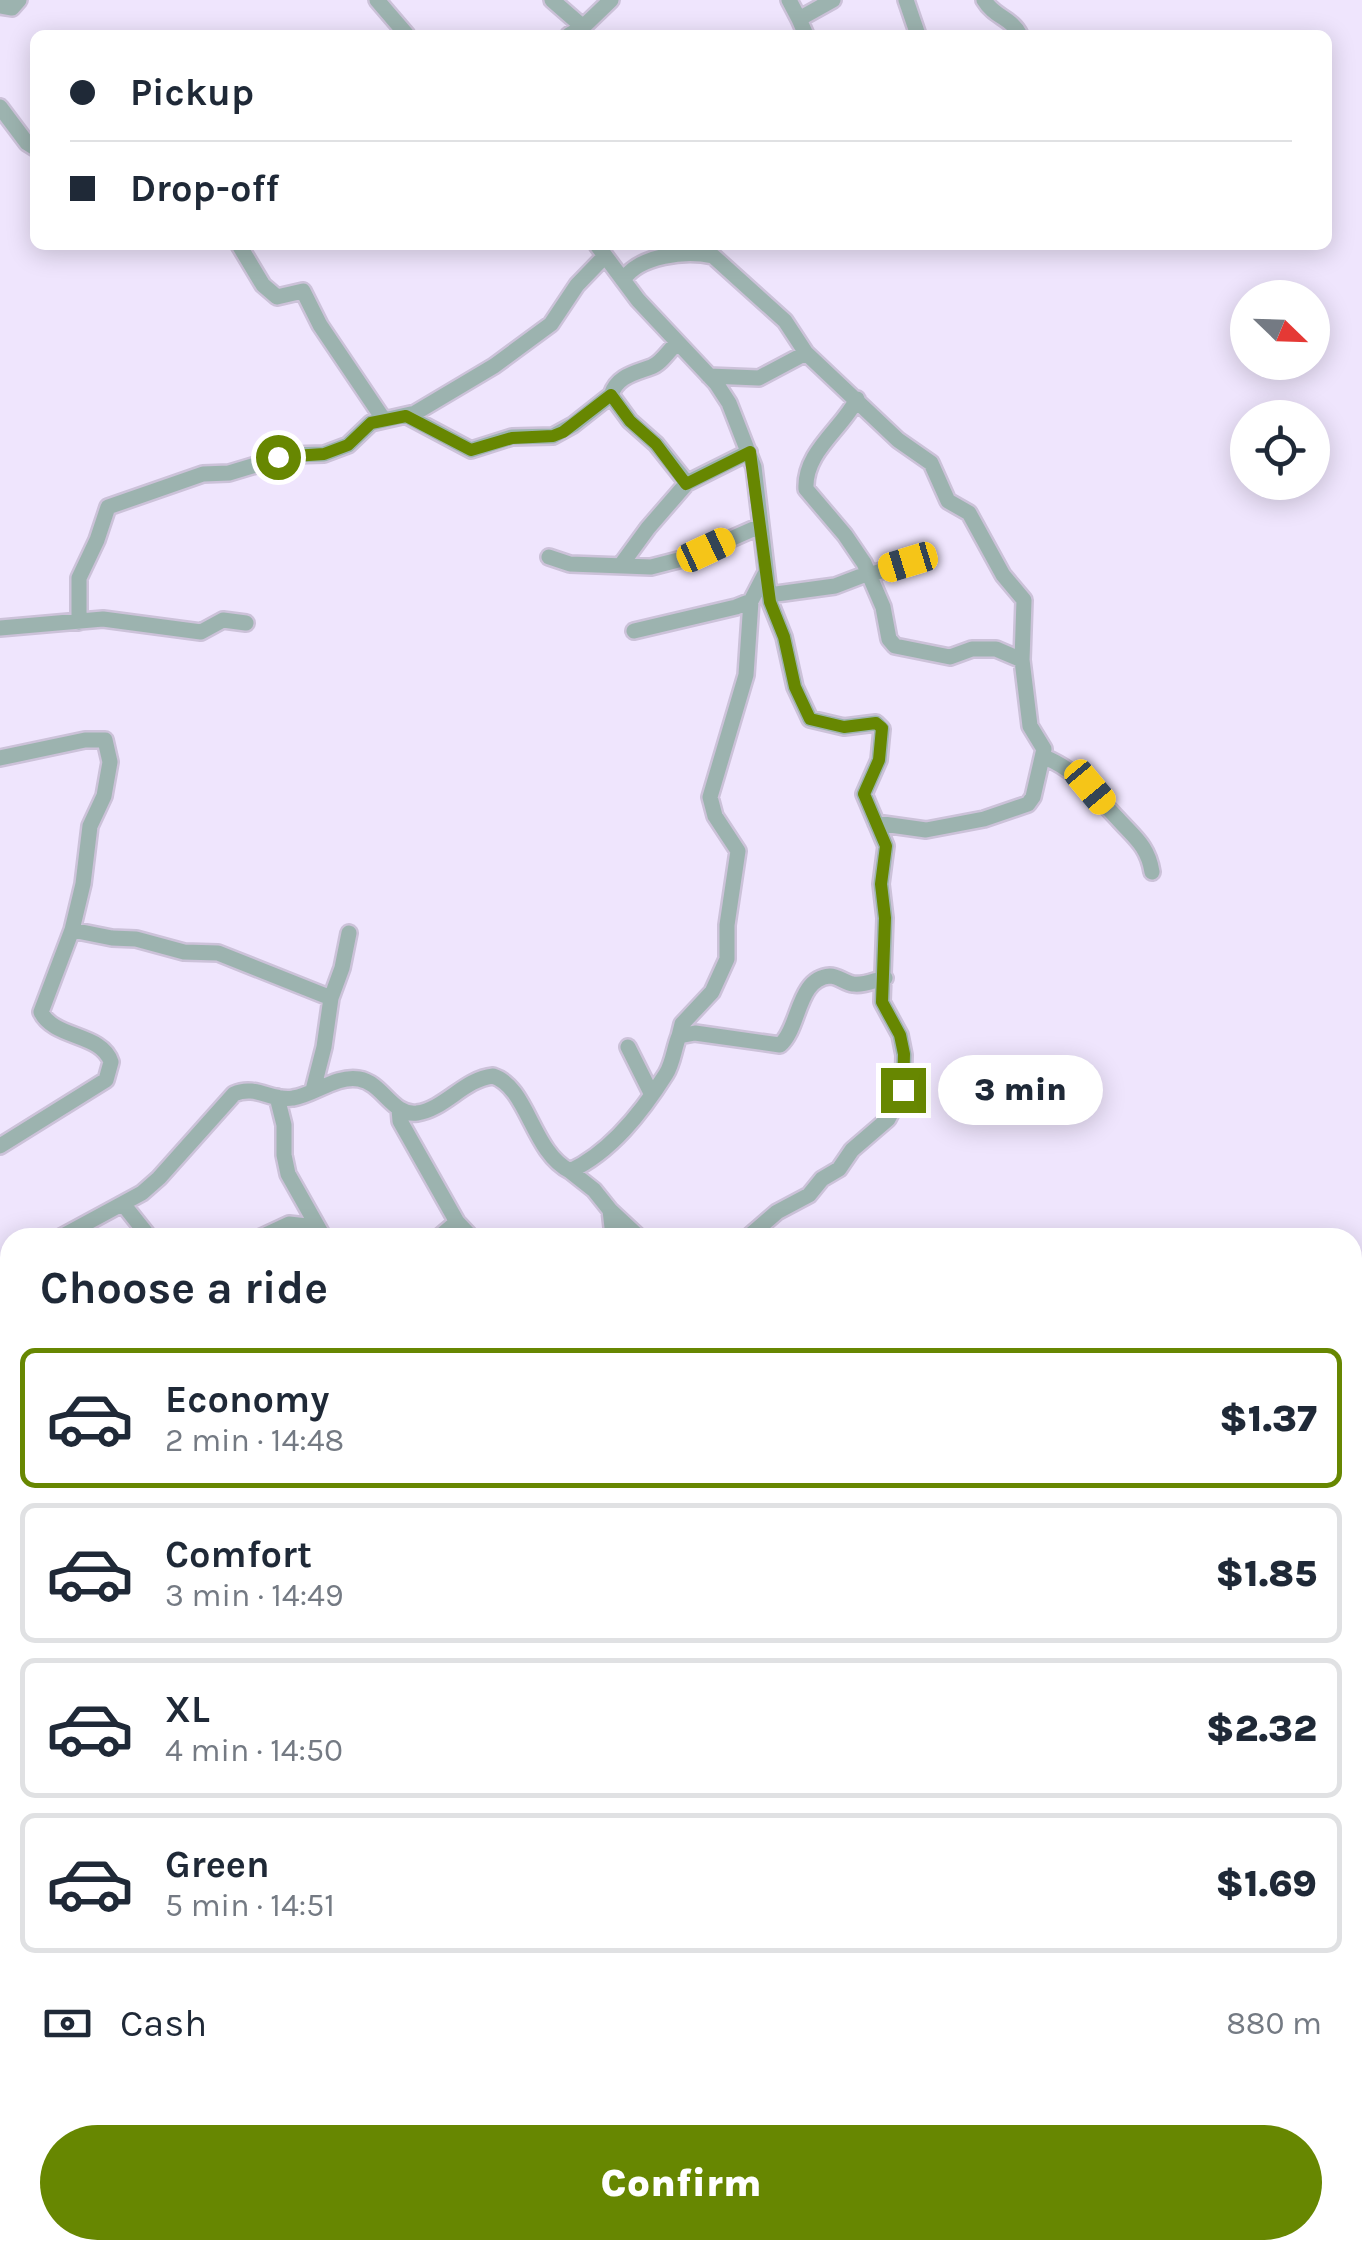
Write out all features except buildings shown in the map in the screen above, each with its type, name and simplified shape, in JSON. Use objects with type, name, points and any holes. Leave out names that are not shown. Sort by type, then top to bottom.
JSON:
[{"type":"street","points":[[0,6],[12,8],[19,0]]},
{"type":"street","points":[[377,0],[403,30]]},
{"type":"street","points":[[552,0],[575,30]]},
{"type":"street","points":[[577,30],[610,0]]},
{"type":"street","points":[[789,0],[803,27],[834,0]]},
{"type":"street","points":[[906,0],[916,30]]},
{"type":"street","points":[[984,0],[998,16],[1012,21],[1017,30]]},
{"type":"street","points":[[0,107],[30,146]]},
{"type":"street","points":[[242,250],[263,285],[277,297],[303,291],[320,325],[384,420]]},
{"type":"street","points":[[79,622],[78,578],[98,540],[108,507],[202,474],[229,473],[288,455],[324,454],[348,445],[367,425],[406,416],[494,366],[550,324],[601,250],[729,403],[750,452],[769,595],[784,637],[795,687],[810,719],[844,727],[876,723],[882,728],[879,760],[864,794],[887,854],[881,884],[885,978],[882,1002],[898,1027],[905,1078],[895,1109],[874,1134],[852,1150],[836,1172],[822,1179],[809,1195],[777,1212],[759,1228]]},
{"type":"street","points":[[623,280],[631,268],[642,262],[713,256],[784,321],[806,353],[898,440],[931,463],[948,502],[969,513],[1003,575],[1024,600],[1022,660],[1030,726],[1043,744],[1044,757],[1033,797],[1022,807],[926,830],[876,822]]},
{"type":"street","points":[[406,416],[471,450],[512,438],[553,436],[611,395],[618,382],[634,371],[656,364],[677,343]]},
{"type":"street","points":[[709,376],[759,378],[806,353]]},
{"type":"street","points":[[611,395],[686,484]]},
{"type":"street","points":[[857,399],[818,451],[805,482],[809,495],[852,544],[869,574],[889,639],[898,648],[950,657],[972,648],[996,648],[1022,660]]},
{"type":"street","points":[[621,565],[686,484],[750,452]]},
{"type":"street","points":[[548,557],[570,564],[652,567],[760,526]]},
{"type":"street","points":[[769,595],[834,586],[908,562]]},
{"type":"street","points":[[570,1171],[597,1157],[652,1093],[666,1074],[682,1024],[712,992],[727,959],[727,926],[738,851],[715,816],[710,797],[746,675],[751,600],[765,573]]},
{"type":"street","points":[[634,631],[736,608],[751,600]]},
{"type":"street","points":[[0,628],[125,621],[201,632],[223,620],[246,623]]},
{"type":"street","points":[[0,758],[85,740],[104,740],[110,762],[104,796],[90,826],[86,869],[72,930],[41,1012],[48,1023],[108,1054],[110,1070],[106,1080],[79,1100],[0,1146]]},
{"type":"street","points":[[1044,757],[1062,764],[1082,780],[1134,833],[1145,847],[1152,872]]},
{"type":"street","points":[[72,930],[136,939],[184,952],[218,953],[330,998]]},
{"type":"street","points":[[312,1090],[331,1009],[330,998],[342,968],[349,933]]},
{"type":"street","points":[[679,1036],[695,1033],[780,1045],[789,1037],[808,988],[815,982],[833,976],[860,984],[885,978]]},
{"type":"street","points":[[628,1047],[652,1093]]},
{"type":"street","points":[[398,1109],[422,1112],[484,1077],[502,1079],[509,1084],[546,1151],[588,1184],[629,1228]]},
{"type":"street","points":[[75,1228],[122,1204],[159,1178],[234,1094],[245,1089],[298,1098],[312,1090],[360,1079],[377,1088],[398,1109],[400,1121],[463,1228]]},
{"type":"street","points":[[277,1097],[288,1174],[318,1228]]},
{"type":"street","points":[[122,1204],[142,1228]]},
{"type":"street","points":[[610,1210],[613,1228]]},
{"type":"street","points":[[450,1228],[457,1222]]},
{"type":"street","points":[[280,1228],[289,1224],[304,1228]]},
{"type":"route","points":[[278,457],[324,454],[348,445],[371,423],[406,416],[471,450],[512,438],[553,436],[611,395],[686,484],[750,452],[770,602],[784,637],[802,708],[810,719],[833,726],[876,723],[882,728],[879,760],[864,794],[886,846],[881,884],[885,918],[882,1002],[900,1035],[903,1090]]}]
